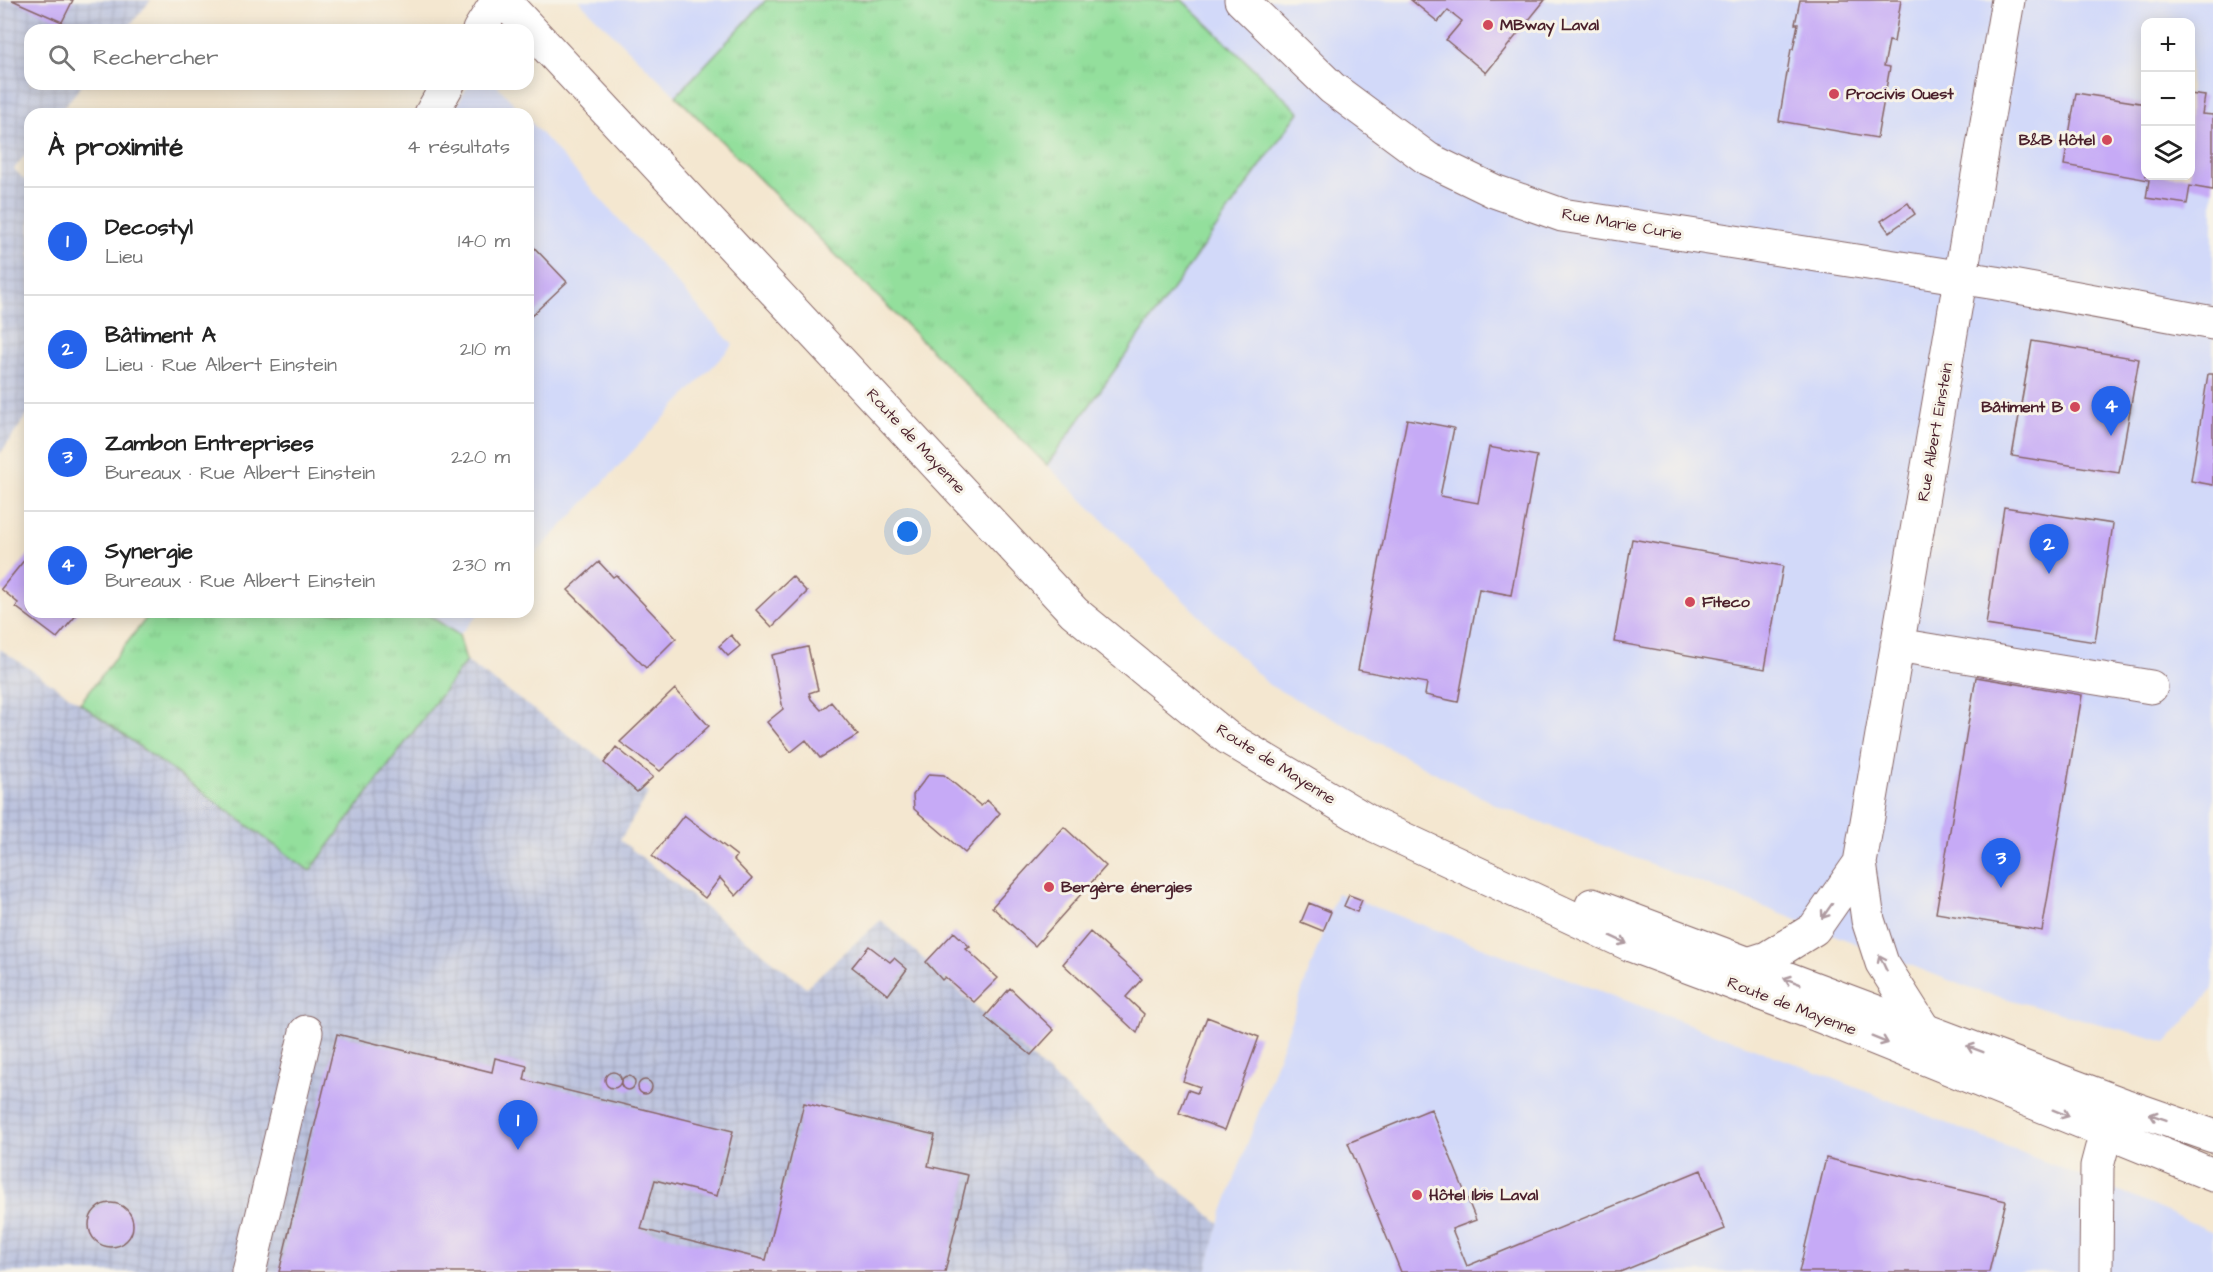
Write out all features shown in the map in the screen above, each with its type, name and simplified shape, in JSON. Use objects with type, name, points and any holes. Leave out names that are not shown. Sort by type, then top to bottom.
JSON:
[{"type":"main road","points":[[482,24],[498,0]]},
{"type":"main road","name":"Route de Mayenne","points":[[504,0],[526,24]]},
{"type":"main road","name":"Rue Marie Curie","points":[[1241,0],[1332,88],[1428,159],[1494,192],[1563,215],[1961,278],[2213,323]]},
{"type":"main road","name":"Rue Albert Einstein","points":[[1925,1030],[1882,963],[1868,920],[1860,863],[2008,0]]},
{"type":"main road","name":"Route de Mayenne","points":[[534,32],[1074,612],[1228,738],[1376,826],[1631,945],[1815,1014],[2213,1175]]},
{"type":"main road","points":[[434,108],[445,90]]},
{"type":"main road","points":[[1897,645],[2151,687]]},
{"type":"main road","name":"Route de Mayenne","points":[[1376,826],[2113,1101],[2213,1136]]},
{"type":"main road","name":"Rue Albert Einstein","points":[[1748,964],[1767,958],[1814,929],[1860,863]]},
{"type":"main road","points":[[249,1272],[306,1032]]},
{"type":"main road","points":[[2096,1272],[2097,1166],[2106,1132]]},
{"type":"shaded area","points":[[0,0],[151,0],[131,24],[24,24],[24,90],[78,90],[63,108],[24,108],[24,156],[14,169],[24,179],[24,420],[0,454]]},
{"type":"shaded area","points":[[578,0],[766,0],[676,96]]},
{"type":"shaded area","points":[[1182,0],[2213,0],[2213,989],[2167,1042],[1971,989],[1746,900],[1498,806],[1269,685],[1047,465],[1298,113]]},
{"type":"shaded area","points":[[466,90],[501,90],[518,108],[455,108]]},
{"type":"shaded area","points":[[534,126],[733,345],[534,556]]},
{"type":"shaded area","points":[[433,618],[475,618],[459,635]]},
{"type":"shaded area","points":[[0,649],[80,703],[310,871],[466,661],[649,793],[620,840],[806,987],[881,920],[1101,1121],[1219,1223],[1206,1272],[0,1272]]},
{"type":"shaded area","points":[[1337,893],[1799,1065],[2117,1190],[2213,1232],[2213,1272],[1206,1272],[1219,1223]]},
{"type":"green space","points":[[766,0],[1182,0],[1299,112],[1047,465],[676,96]]},
{"type":"green space","points":[[146,618],[433,618],[459,635],[466,661],[310,871],[80,703]]},
{"type":"building","points":[[12,0],[73,0],[62,22]]},
{"type":"building","points":[[1411,0],[1545,0],[1486,73],[1446,40],[1462,21],[1448,10],[1438,22]]},
{"type":"building","name":"Procivis Ouest","points":[[1800,0],[1901,0],[1894,42],[1889,41],[1884,66],[1890,67],[1877,138],[1779,121],[1791,49],[1793,49],[1798,24],[1795,24]]},
{"type":"building","name":"B&B Hôtel","points":[[2076,93],[2141,103],[2141,179],[2064,165]]},
{"type":"building","name":"B&B Hôtel","points":[[2195,95],[2205,96],[2202,114],[2213,115],[2213,190],[2190,186],[2187,204],[2146,198],[2149,180],[2195,180]]},
{"type":"building","points":[[1908,203],[1915,214],[1889,232],[1881,221]]},
{"type":"building","points":[[534,247],[567,282],[534,313]]},
{"type":"building","name":"Bâtiment B","points":[[2032,341],[2139,359],[2119,473],[2012,456]]},
{"type":"building","points":[[2208,374],[2213,374],[2213,485],[2191,481]]},
{"type":"building","points":[[1407,419],[1454,428],[1440,496],[1478,503],[1489,447],[1537,456],[1511,595],[1479,589],[1458,702],[1425,695],[1427,683],[1358,670]]},
{"type":"building","points":[[2004,507],[2113,524],[2095,642],[1986,625]]},
{"type":"building","points":[[1632,539],[1783,566],[1765,669],[1614,642]]},
{"type":"building","points":[[24,560],[24,613],[16,607],[18,603],[1,589]]},
{"type":"building","points":[[599,562],[613,577],[616,575],[676,638],[646,668],[568,590]]},
{"type":"building","points":[[792,576],[807,592],[772,627],[756,610]]},
{"type":"building","points":[[31,618],[74,618],[57,638]]},
{"type":"building","points":[[731,635],[740,646],[728,656],[719,646]]},
{"type":"building","points":[[808,647],[818,690],[809,693],[811,699],[821,710],[831,702],[858,735],[820,758],[806,740],[791,752],[767,722],[783,709],[772,655]]},
{"type":"building","points":[[1976,677],[2082,695],[2042,931],[1936,913]]},
{"type":"building","points":[[675,689],[709,726],[660,771],[620,742]]},
{"type":"building","points":[[616,747],[653,777],[637,792],[604,763]]},
{"type":"building","points":[[929,774],[944,775],[981,806],[987,800],[1000,813],[965,853],[914,809],[913,795]]},
{"type":"building","points":[[684,815],[737,856],[734,860],[752,879],[736,896],[720,878],[705,898],[652,856]]},
{"type":"building","name":"Bergère énergies","points":[[1064,827],[1106,866],[1035,946],[992,907]]},
{"type":"building","points":[[1349,895],[1362,900],[1357,912],[1344,906]]},
{"type":"building","points":[[1309,903],[1331,912],[1323,931],[1301,922]]},
{"type":"building","points":[[954,932],[970,947],[966,949],[998,978],[974,1002],[945,977],[942,980],[926,962]]},
{"type":"building","points":[[1090,932],[1142,979],[1126,997],[1144,1014],[1137,1033],[1063,964]]},
{"type":"building","points":[[869,946],[890,962],[894,958],[907,969],[888,995],[852,967]]},
{"type":"building","points":[[1010,988],[1054,1030],[1031,1055],[985,1017]]},
{"type":"building","points":[[1207,1017],[1259,1037],[1225,1130],[1179,1113],[1188,1090],[1197,1093],[1200,1087],[1183,1081]]},
{"type":"building","points":[[337,1034],[492,1072],[495,1058],[527,1066],[524,1080],[733,1131],[717,1196],[655,1180],[641,1229],[766,1260],[804,1103],[935,1135],[928,1166],[968,1175],[945,1272],[279,1272]]},
{"type":"building","points":[[613,1072],[621,1080],[613,1088],[605,1080]]},
{"type":"building","points":[[625,1076],[631,1076],[635,1083],[631,1090],[625,1090],[621,1086],[621,1080]]},
{"type":"building","points":[[642,1080],[648,1080],[652,1087],[648,1094],[642,1094],[638,1090],[638,1084]]},
{"type":"building","name":"Hôtel Ibis Laval","points":[[1431,1109],[1476,1220],[1452,1229],[1467,1266],[1701,1170],[1725,1229],[1620,1272],[1401,1272],[1348,1143]]},
{"type":"building","points":[[1826,1158],[2006,1201],[1989,1272],[1799,1272]]},
{"type":"building","points":[[111,1203],[127,1209],[133,1225],[127,1241],[111,1247],[95,1241],[89,1225],[95,1209]]},
{"type":"place","name":"MBway Laval","points":[[1488,25]]},
{"type":"place","name":"Procivis Ouest","points":[[1834,94]]},
{"type":"place","name":"B&B Hôtel","points":[[2107,140]]},
{"type":"place","name":"Bâtiment B","points":[[2075,407]]},
{"type":"place","name":"Synergie","points":[[2111,436]]},
{"type":"place","name":"Bâtiment A","points":[[2049,574]]},
{"type":"place","name":"Fiteco","points":[[1690,602]]},
{"type":"place","name":"Bergère énergies","points":[[1049,887]]},
{"type":"place","name":"Zambon Entreprises","points":[[2001,888]]},
{"type":"place","name":"Decostyl","points":[[518,1150]]},
{"type":"place","name":"Hôtel Ibis Laval","points":[[1417,1195]]}]
